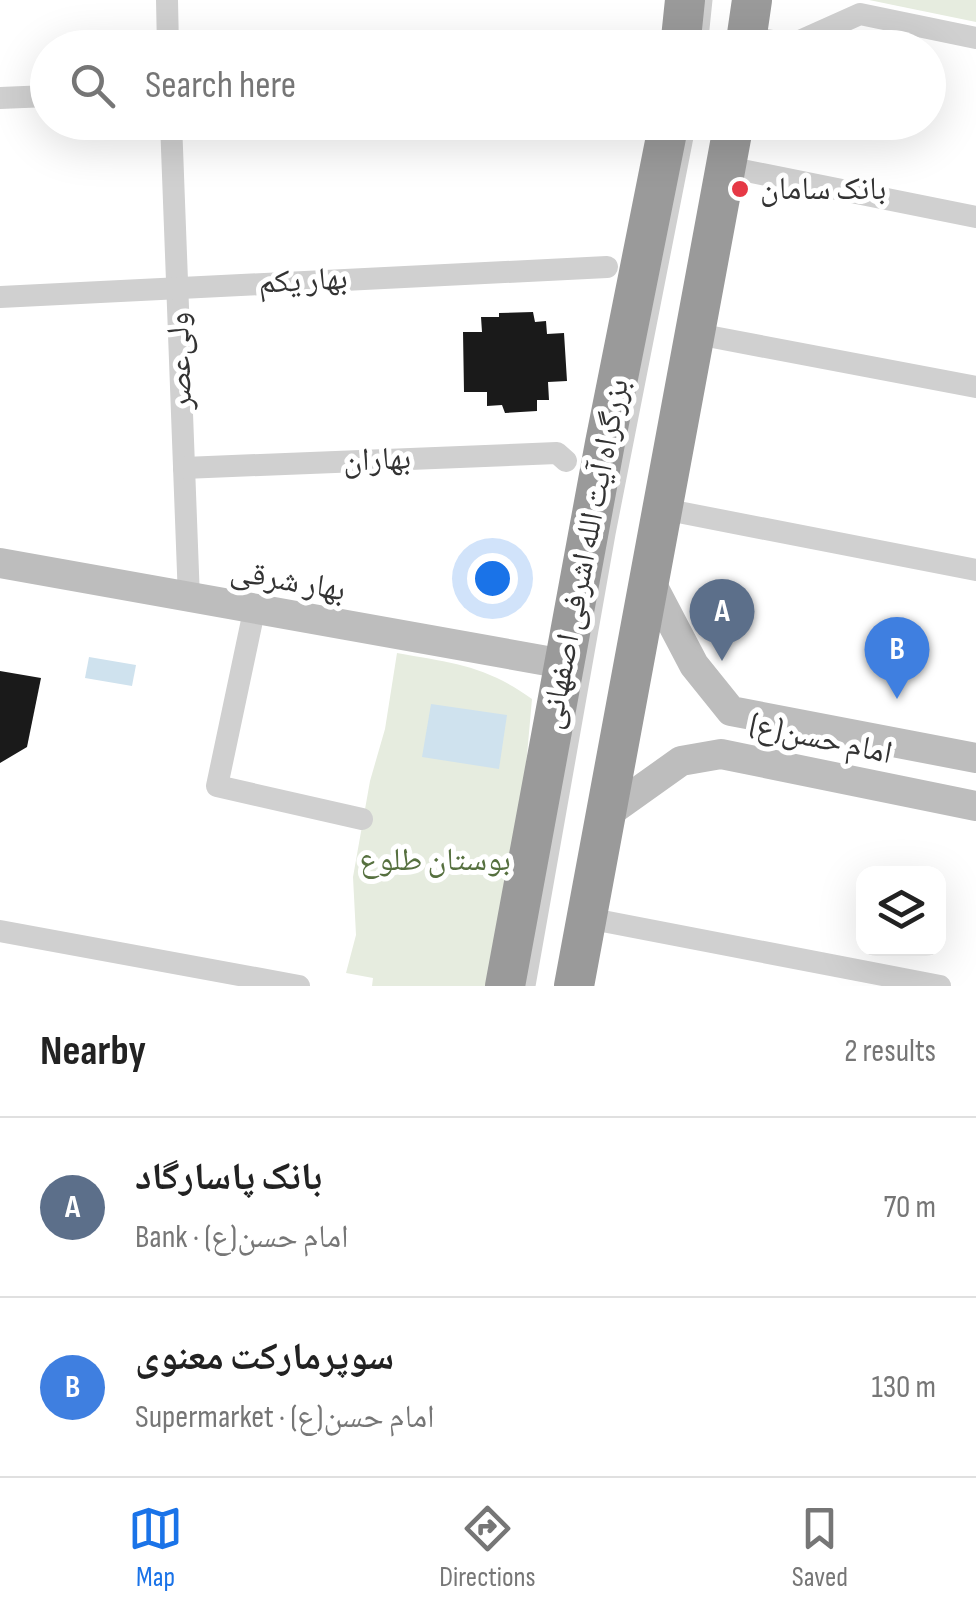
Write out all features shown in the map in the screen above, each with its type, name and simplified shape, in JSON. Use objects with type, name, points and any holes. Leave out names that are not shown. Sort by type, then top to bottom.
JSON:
[{"type":"highway","points":[[682,30],[684,0]]},
{"type":"highway","name":"بزرگراه آیت الله اشرفی اصفهانی","points":[[505,986],[666,140]]},
{"type":"highway","points":[[574,986],[731,140]]},
{"type":"street","points":[[166,0],[167,30]]},
{"type":"street","points":[[824,30],[860,14],[937,30]]},
{"type":"street","points":[[946,32],[976,38]]},
{"type":"street","points":[[0,98],[30,97]]},
{"type":"street","name":"ولی‌عصر","points":[[172,140],[189,599]]},
{"type":"street","points":[[727,166],[976,217]]},
{"type":"street","name":"بهار یکم","points":[[0,296],[606,267]]},
{"type":"street","points":[[697,334],[976,387]]},
{"type":"street","name":"بهاران","points":[[184,468],[557,453],[566,460]]},
{"type":"street","points":[[663,509],[976,570]]},
{"type":"street","name":"بهار شرقی","points":[[0,562],[254,611],[564,664]]},
{"type":"street","name":"امام حسن(ع)","points":[[651,583],[694,665],[732,711],[976,758]]},
{"type":"street","points":[[254,611],[217,786],[362,819]]},
{"type":"street","points":[[721,754],[710,737],[712,722],[732,711]]},
{"type":"street","name":"امام حسن(ع)","points":[[608,814],[682,760],[721,754],[976,806]]},
{"type":"street","points":[[587,918],[940,986]]},
{"type":"street","points":[[0,931],[182,975],[299,986]]},
{"type":"lane","points":[[704,30],[707,0]]},
{"type":"lane","points":[[530,986],[610,534],[687,140]]},
{"type":"green space","points":[[869,0],[976,0],[976,22]]},
{"type":"green space","name":"بوستان طلوع","points":[[397,653],[483,672],[532,699],[523,800],[491,986],[372,986],[373,978],[346,973],[356,935],[353,877]]},
{"type":"water","points":[[89,657],[136,665],[132,686],[85,678]]},
{"type":"water","points":[[431,704],[507,715],[499,769],[422,757]]},
{"type":"building","points":[[533,312],[535,322],[546,321],[547,334],[564,333],[567,381],[548,382],[549,400],[537,400],[537,411],[505,413],[502,405],[487,406],[487,392],[464,392],[463,332],[482,332],[481,317]]},
{"type":"building","points":[[0,671],[41,678],[27,747],[0,763]]},
{"type":"place","name":"بانک سامان","points":[[740,189]]},
{"type":"place","name":"بانک پاسارگاد","points":[[722,661]]},
{"type":"place","name":"سوپرمارکت معنوی","points":[[897,699]]}]
